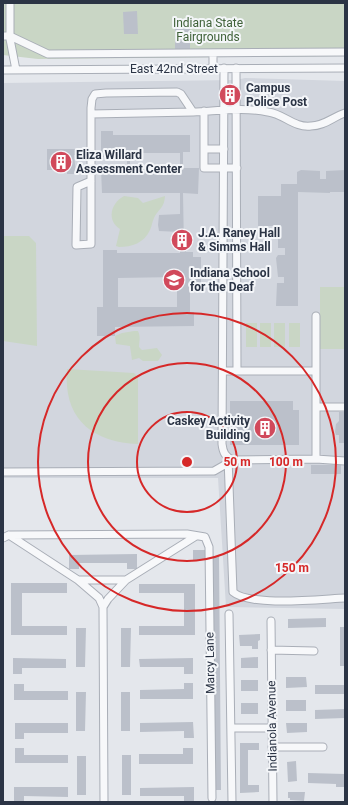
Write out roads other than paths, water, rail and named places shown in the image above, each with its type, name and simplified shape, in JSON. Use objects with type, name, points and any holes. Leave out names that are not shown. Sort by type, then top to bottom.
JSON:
[{"type":"street","points":[[10,3],[7,36],[16,70]]},
{"type":"street","points":[[7,36],[48,54],[345,52]]},
{"type":"street","points":[[213,53],[213,68]]},
{"type":"street","points":[[224,68],[222,451],[228,461],[233,592],[246,599],[265,601],[345,598]]},
{"type":"street","points":[[236,68],[238,251],[237,371]]},
{"type":"street","name":"East 42nd Street","points":[[3,70],[345,68]]},
{"type":"street","points":[[91,181],[77,187],[76,245],[91,244],[91,181],[91,114],[92,99],[95,94],[106,92],[177,92],[181,94],[193,112]]},
{"type":"street","points":[[91,114],[237,110],[268,112],[281,116],[290,122],[302,126],[312,126],[328,122],[338,115],[345,113]]},
{"type":"street","points":[[204,111],[204,168],[237,168]]},
{"type":"street","points":[[204,149],[224,149]]},
{"type":"street","points":[[224,251],[238,251]]},
{"type":"street","points":[[316,316],[316,459]]},
{"type":"street","points":[[223,371],[316,371]]},
{"type":"street","points":[[316,408],[345,407]]},
{"type":"street","points":[[3,472],[214,471],[228,461],[233,460],[316,459],[345,461]]},
{"type":"street","points":[[6,537],[187,534],[196,536]]},
{"type":"street","points":[[103,607],[108,599],[126,580],[196,536]]},
{"type":"street","name":"Marcy Lane","points":[[196,536],[205,537],[209,547],[212,798]]},
{"type":"street","points":[[6,537],[78,580],[98,598],[103,607],[104,802]]},
{"type":"street","points":[[78,580],[126,580]]},
{"type":"street","points":[[228,614],[232,728],[232,802]]},
{"type":"street","name":"Indianola Avenue","points":[[271,621],[273,802]]},
{"type":"street","points":[[271,650],[314,651]]},
{"type":"street","points":[[232,728],[272,728]]},
{"type":"street","points":[[272,747],[322,747]]},
{"type":"place","name":"Campus Police Post","points":[[230,95]]},
{"type":"place","name":"Eliza Willard Assessment Center","points":[[61,162]]},
{"type":"place","name":"J.A. Raney Hall & Simms Hall","points":[[182,240]]},
{"type":"place","name":"Indiana School for the Deaf","points":[[174,280]]},
{"type":"place","name":"Caskey Activity Building","points":[[265,428]]},
{"type":"park label","name":"Indiana State Fairgrounds","points":[[208,30]]}]
